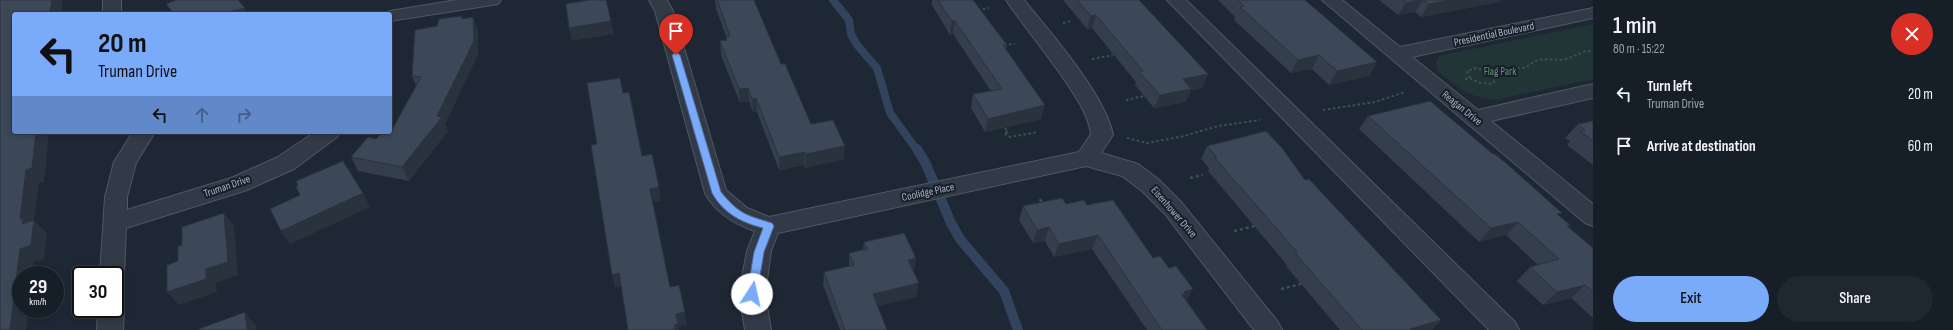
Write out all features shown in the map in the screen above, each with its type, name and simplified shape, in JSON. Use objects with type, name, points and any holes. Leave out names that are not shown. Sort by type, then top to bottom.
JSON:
[{"type":"street","points":[[112,0],[112,12]]},
{"type":"street","points":[[392,16],[492,0]]},
{"type":"street","points":[[658,0],[664,11],[716,193],[729,209],[749,221],[769,226],[759,252],[752,294],[758,330]]},
{"type":"street","points":[[1015,0],[1055,52],[1088,100],[1100,122],[1102,135],[1086,158]]},
{"type":"street","points":[[1176,0],[1506,330]]},
{"type":"street","name":"Reagan Drive","points":[[1331,0],[1593,217]]},
{"type":"street","name":"Presidential Boulevard","points":[[1396,54],[1593,13]]},
{"type":"street","points":[[1475,118],[1593,91]]},
{"type":"street","points":[[113,266],[116,197],[125,162],[143,134]]},
{"type":"street","name":"Truman Drive","points":[[115,223],[239,184],[286,163],[327,134]]},
{"type":"street","name":"Coolidge Place","points":[[769,226],[1086,158]]},
{"type":"street","name":"Eisenhower Drive","points":[[1086,158],[1103,161],[1130,170],[1150,185],[1173,208],[1270,330]]},
{"type":"street","points":[[110,330],[111,318]]},
{"type":"path","points":[[976,10],[990,8]]},
{"type":"path","points":[[1063,23],[1072,21]]},
{"type":"path","points":[[1002,46],[1015,44]]},
{"type":"path","points":[[1491,73],[1503,69],[1525,68],[1543,59],[1564,60],[1586,51],[1593,51]]},
{"type":"path","points":[[1092,59],[1113,55]]},
{"type":"path","points":[[1472,68],[1481,69],[1491,73],[1496,80],[1492,84],[1480,83],[1470,78],[1467,73],[1468,69],[1472,68]]},
{"type":"path","points":[[1460,80],[1470,78]]},
{"type":"path","points":[[1126,100],[1144,96]]},
{"type":"path","points":[[1006,128],[1008,132],[1004,132],[1010,137],[1038,132]]},
{"type":"path","points":[[1190,178],[1203,175]]},
{"type":"path","points":[[1040,199],[1046,209]]},
{"type":"path","points":[[1234,231],[1255,226]]},
{"type":"path","points":[[1281,289],[1301,284]]},
{"type":"green space","name":"Flag Park","points":[[1593,24],[1593,79],[1495,100],[1478,97],[1463,91],[1437,70],[1436,62],[1439,56]]},
{"type":"building","points":[[0,0],[52,0],[50,12],[12,12],[12,134],[36,134],[32,168],[26,170],[20,219],[23,218],[22,224],[34,220],[31,245],[20,249],[18,266],[12,266],[12,314],[10,330],[0,330]]},
{"type":"building","points":[[176,0],[238,0],[245,8],[229,12],[172,12],[166,4]]},
{"type":"building","points":[[588,0],[606,0],[611,21],[569,28],[566,4]]},
{"type":"building","points":[[717,0],[754,0],[781,64],[785,64],[811,124],[833,120],[845,146],[806,154],[805,152],[779,157],[756,98],[752,99],[748,88],[739,89],[720,41],[727,40],[726,36],[730,36]]},
{"type":"building","points":[[938,0],[973,0],[1007,45],[1003,45],[1045,105],[988,119],[973,94],[1002,89],[955,21],[952,21]]},
{"type":"building","points":[[1077,0],[1139,0],[1208,74],[1183,79],[1191,89],[1160,95],[1139,72],[1143,71],[1096,15],[1091,16]]},
{"type":"building","points":[[1238,0],[1305,0],[1377,62],[1337,71],[1319,55],[1298,60],[1240,7],[1244,6]]},
{"type":"building","points":[[1402,0],[1422,0],[1406,3]]},
{"type":"building","points":[[1423,0],[1453,0],[1429,4]]},
{"type":"building","points":[[462,16],[462,19],[473,17],[474,41],[437,116],[442,117],[402,167],[351,157],[368,137],[376,139],[380,134],[392,134],[392,128],[421,77],[412,76],[415,30],[437,26],[439,19]]},
{"type":"building","points":[[620,78],[623,93],[629,92],[642,156],[652,154],[659,187],[650,189],[670,287],[679,285],[685,312],[676,314],[678,324],[674,325],[675,330],[628,330],[619,273],[612,275],[591,145],[597,144],[587,83]]},
{"type":"building","points":[[1430,101],[1493,154],[1506,163],[1562,213],[1557,214],[1570,225],[1567,226],[1593,248],[1593,292],[1585,285],[1557,292],[1530,267],[1559,259],[1518,222],[1491,228],[1368,116]]},
{"type":"building","points":[[1593,121],[1593,141],[1580,131],[1585,130],[1578,124]]},
{"type":"building","points":[[1266,131],[1282,148],[1305,180],[1309,179],[1441,320],[1410,329],[1411,330],[1362,330],[1295,253],[1297,252],[1214,157],[1217,157],[1207,146]]},
{"type":"building","points":[[343,161],[363,193],[281,231],[270,209],[300,195],[296,187],[298,186],[296,181]]},
{"type":"building","points":[[1062,198],[1066,204],[1084,200],[1087,205],[1113,200],[1153,258],[1160,256],[1169,268],[1176,266],[1193,289],[1184,292],[1185,294],[1182,295],[1207,330],[1162,330],[1098,235],[1059,244],[1049,227],[1037,230],[1023,206]]},
{"type":"building","points":[[224,213],[228,262],[206,269],[206,279],[167,292],[167,265],[178,261],[178,246],[182,245],[182,227]]},
{"type":"building","points":[[904,233],[916,258],[908,260],[919,283],[873,294],[887,330],[845,330],[824,272],[854,265],[849,253],[867,249],[864,242]]},
{"type":"building","points":[[245,312],[247,330],[196,330]]},
{"type":"waterway","points":[[833,0],[849,20],[851,34],[857,45],[877,68],[890,113],[917,150]]},
{"type":"waterway","points":[[917,149],[925,162],[951,223],[960,239],[1004,291],[1018,330]]},
{"type":"route","points":[[676,55],[708,170],[716,193],[729,209],[749,221],[769,226],[759,252],[752,294]]}]
